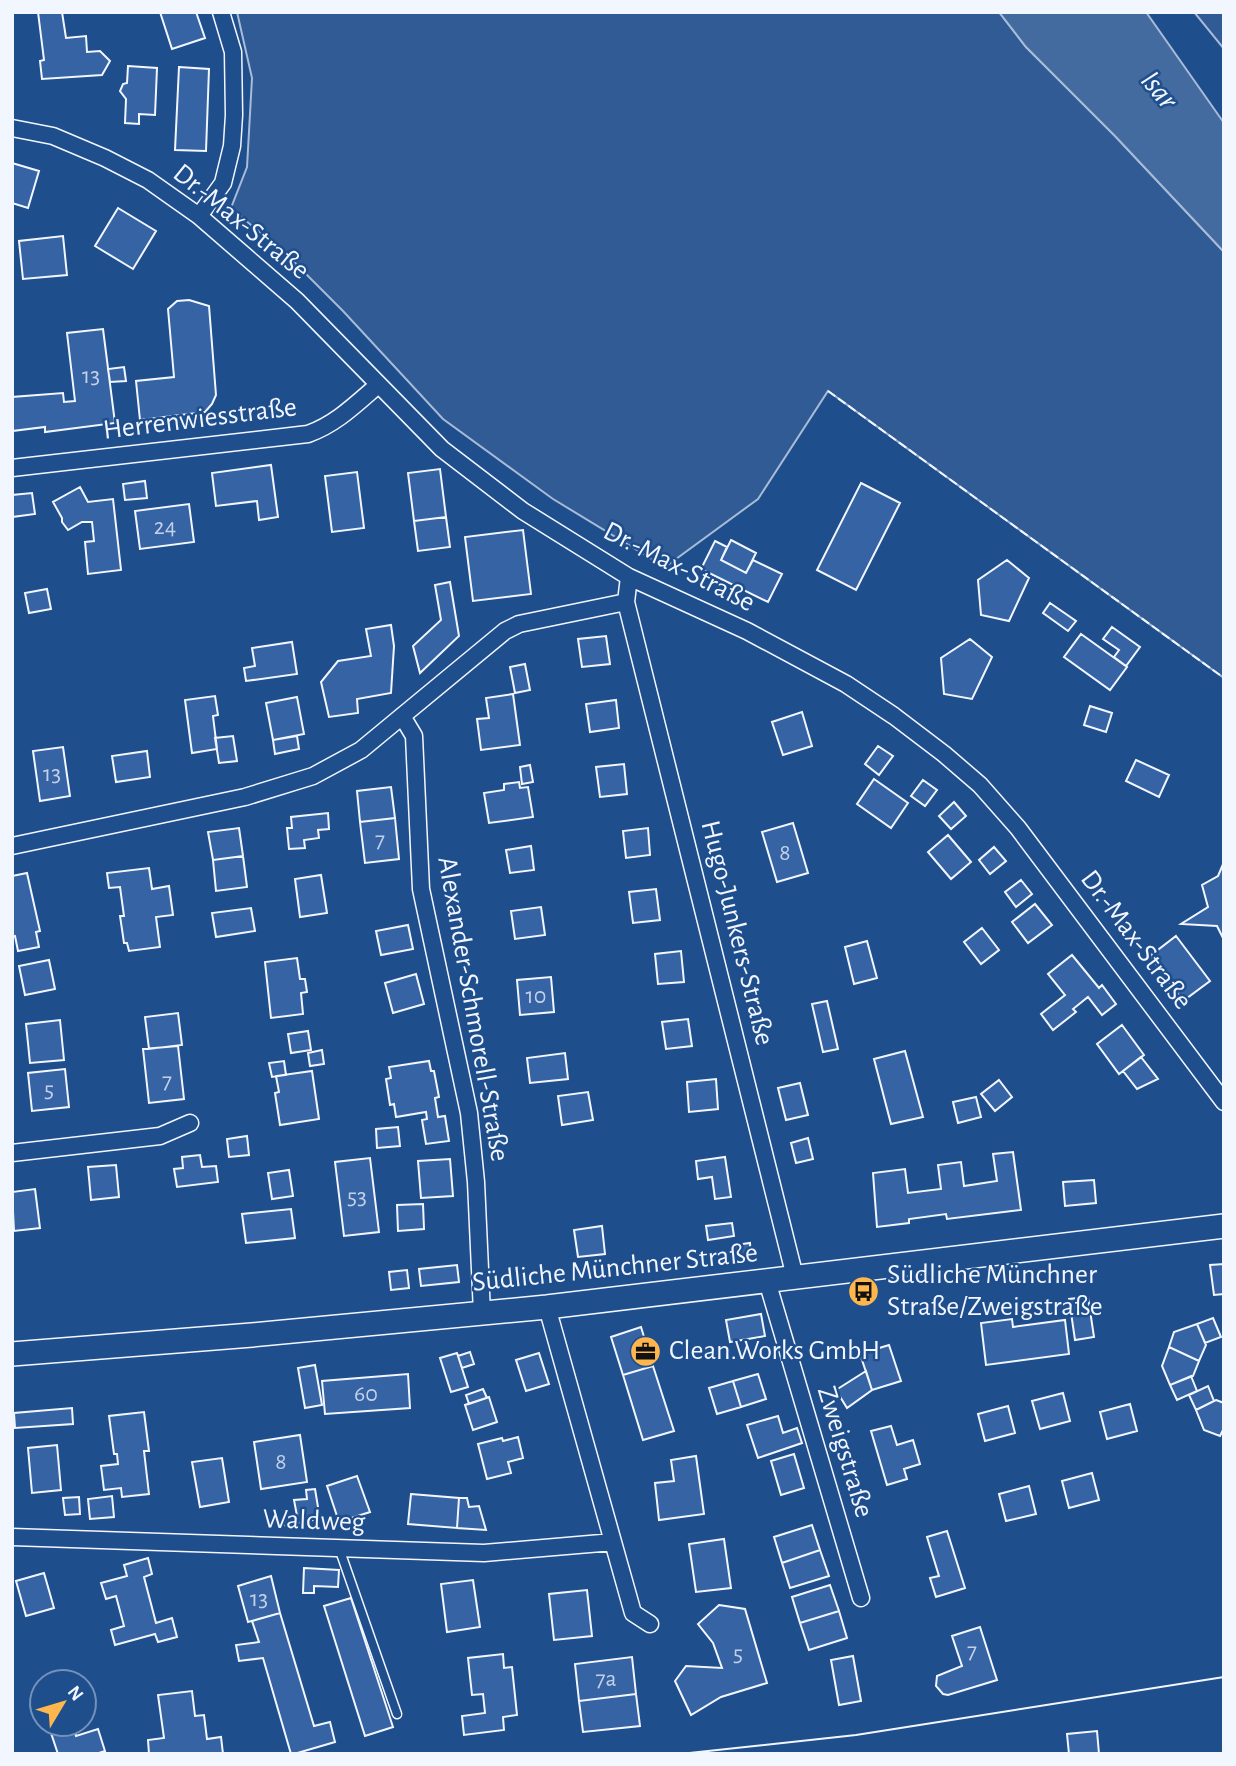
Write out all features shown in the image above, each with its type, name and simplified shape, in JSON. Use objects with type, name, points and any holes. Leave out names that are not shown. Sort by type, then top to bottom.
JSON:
[{"type":"main road","name":"Südliche Münchner Straße","points":[[12,1354],[547,1307],[1224,1226]]},
{"type":"street","points":[[199,216],[223,183],[232,146],[233,52],[221,12]]},
{"type":"street","name":"Dr.-Max-Straße","points":[[12,128],[53,136],[105,158],[148,180],[199,216],[297,301],[442,449],[523,510],[629,577],[747,631],[846,684],[894,716],[980,786],[1018,828],[1224,1102]]},
{"type":"street","name":"Herrenwiesstraße","points":[[12,468],[309,434],[324,429],[377,385]]},
{"type":"street","points":[[12,846],[267,792],[328,769],[361,750],[505,631],[519,624],[626,602],[629,577]]},
{"type":"street","name":"Hugo-Junkers-Straße","points":[[626,602],[795,1277]]},
{"type":"street","name":"Alexander-Schmorell-Straße","points":[[402,716],[414,736],[421,889],[469,1113],[476,1182],[482,1313]]},
{"type":"street","points":[[12,1153],[160,1136],[190,1123]]},
{"type":"street","name":"Zweigstraße","points":[[767,1281],[861,1598]]},
{"type":"street","points":[[547,1307],[633,1613],[650,1624]]},
{"type":"street","name":"Waldweg","points":[[12,1538],[484,1553],[613,1542]]},
{"type":"lane","points":[[339,1548],[397,1714]]},
{"type":"shaded area","points":[[237,12],[999,12],[1026,47],[1115,136],[1224,252],[1224,678],[828,391],[758,499],[665,567],[553,499],[443,419],[291,259],[231,208],[247,167],[252,78]]},
{"type":"shaded area","points":[[1194,12],[1224,12],[1224,49]]},
{"type":"water","name":"Isar","points":[[999,12],[1146,12],[1224,123],[1224,252],[1115,136],[1026,47]]},
{"type":"building","points":[[38,12],[62,12],[66,38],[86,36],[87,52],[100,51],[110,61],[102,75],[42,79],[40,61],[44,60]]},
{"type":"building","points":[[160,12],[196,12],[205,38],[172,49]]},
{"type":"building","points":[[128,66],[157,68],[155,115],[139,114],[139,124],[125,123],[126,99],[120,91],[123,84],[127,83]]},
{"type":"building","points":[[179,67],[209,69],[206,151],[175,150]]},
{"type":"building","points":[[12,163],[39,171],[28,208],[12,203]]},
{"type":"building","points":[[118,208],[156,231],[133,269],[95,246]]},
{"type":"building","points":[[63,236],[67,275],[23,279],[19,241]]},
{"type":"building","points":[[189,300],[209,306],[216,395],[205,412],[140,420],[136,381],[174,377],[168,309],[177,301]]},
{"type":"building","points":[[103,329],[115,423],[45,432],[45,427],[12,431],[12,397],[63,393],[64,402],[75,401],[67,333]]},
{"type":"building","points":[[124,367],[126,381],[110,382],[108,369]]},
{"type":"building","points":[[271,465],[278,517],[259,520],[257,501],[216,506],[212,473]]},
{"type":"building","points":[[440,469],[446,517],[414,521],[408,473]]},
{"type":"building","points":[[357,472],[364,528],[332,532],[325,476]]},
{"type":"building","points":[[145,481],[147,498],[125,500],[123,484]]},
{"type":"building","points":[[861,483],[900,503],[856,590],[817,570]]},
{"type":"building","points":[[80,487],[88,502],[113,499],[121,570],[88,574],[85,542],[94,541],[92,522],[82,522],[68,530],[62,522],[53,502]]},
{"type":"building","points":[[32,493],[35,514],[12,517],[12,495]]},
{"type":"building","points":[[189,504],[194,542],[140,549],[135,511]]},
{"type":"building","points":[[446,517],[450,547],[418,551],[414,521]]},
{"type":"building","points":[[523,530],[531,594],[473,601],[465,537]]},
{"type":"building","points":[[731,540],[756,553],[746,573],[721,560]]},
{"type":"building","points":[[715,541],[727,547],[721,560],[746,573],[753,560],[782,574],[768,602],[701,569]]},
{"type":"building","points":[[1007,560],[1029,578],[1009,621],[981,615],[978,580]]},
{"type":"building","points":[[450,582],[459,636],[420,673],[413,646],[441,620],[435,585]]},
{"type":"building","points":[[47,589],[51,609],[29,613],[25,593]]},
{"type":"building","points":[[1050,603],[1076,621],[1068,631],[1043,613]]},
{"type":"building","points":[[391,625],[394,646],[391,693],[357,699],[358,713],[329,717],[321,682],[338,661],[371,656],[366,629]]},
{"type":"building","points":[[1112,627],[1140,647],[1126,666],[1114,657],[1119,650],[1103,639]]},
{"type":"building","points":[[1081,634],[1127,667],[1110,690],[1064,657]]},
{"type":"building","points":[[606,636],[610,664],[582,667],[578,639]]},
{"type":"building","points":[[970,639],[992,657],[972,699],[944,694],[941,658]]},
{"type":"building","points":[[292,642],[297,674],[246,681],[244,668],[255,666],[252,648]]},
{"type":"building","points":[[525,664],[530,690],[515,693],[510,667]]},
{"type":"building","points":[[513,694],[520,745],[481,750],[477,719],[489,718],[486,698]]},
{"type":"building","points":[[215,696],[218,715],[213,716],[217,749],[192,753],[185,700]]},
{"type":"building","points":[[297,697],[304,734],[273,740],[266,703]]},
{"type":"building","points":[[616,700],[619,728],[590,732],[586,704]]},
{"type":"building","points":[[1090,706],[1112,713],[1106,732],[1084,725]]},
{"type":"building","points":[[802,712],[812,746],[783,755],[772,722]]},
{"type":"building","points":[[233,736],[237,761],[219,763],[215,738]]},
{"type":"building","points":[[297,736],[299,749],[275,754],[273,740]]},
{"type":"building","points":[[878,746],[893,756],[879,775],[865,764]]},
{"type":"building","points":[[63,747],[70,796],[40,801],[33,751]]},
{"type":"building","points":[[147,751],[150,777],[116,782],[112,756]]},
{"type":"building","points":[[1136,760],[1169,775],[1159,797],[1126,781]]},
{"type":"building","points":[[624,764],[627,794],[600,797],[596,767]]},
{"type":"building","points":[[530,765],[533,782],[522,784],[520,767]]},
{"type":"building","points":[[874,779],[908,803],[891,828],[857,804]]},
{"type":"building","points":[[923,780],[937,790],[925,806],[911,796]]},
{"type":"building","points":[[519,782],[520,788],[528,787],[533,817],[489,823],[484,793],[504,790],[504,784]]},
{"type":"building","points":[[391,787],[395,818],[360,822],[357,791]]},
{"type":"building","points":[[954,802],[966,816],[951,829],[939,816]]},
{"type":"building","points":[[328,813],[329,829],[318,830],[319,838],[304,840],[305,848],[289,849],[287,828],[292,828],[291,817]]},
{"type":"building","points":[[395,818],[399,859],[365,863],[360,822]]},
{"type":"building","points":[[793,823],[808,873],[777,882],[762,832]]},
{"type":"building","points":[[239,828],[243,856],[213,860],[208,832]]},
{"type":"building","points":[[648,828],[650,855],[626,858],[623,831]]},
{"type":"building","points":[[948,835],[971,862],[951,879],[928,852]]},
{"type":"building","points":[[531,846],[534,870],[510,873],[506,850]]},
{"type":"building","points":[[994,847],[1006,861],[990,874],[979,860]]},
{"type":"building","points":[[243,856],[247,887],[216,891],[213,860]]},
{"type":"building","points":[[1224,862],[1224,940],[1217,926],[1181,924],[1208,907],[1202,885],[1218,876]]},
{"type":"building","points":[[149,868],[152,889],[169,886],[173,915],[156,917],[160,947],[129,951],[127,943],[124,943],[120,916],[124,916],[120,887],[109,888],[107,873]]},
{"type":"building","points":[[27,873],[40,931],[36,932],[39,947],[18,951],[15,936],[12,937],[12,876]]},
{"type":"building","points":[[321,875],[327,913],[300,917],[295,879]]},
{"type":"building","points":[[1021,880],[1032,894],[1016,907],[1005,892]]},
{"type":"building","points":[[656,889],[660,920],[633,923],[629,892]]},
{"type":"building","points":[[1035,904],[1052,925],[1028,943],[1012,922]]},
{"type":"building","points":[[541,907],[545,935],[515,939],[511,911]]},
{"type":"building","points":[[251,908],[255,931],[216,937],[212,913]]},
{"type":"building","points":[[408,925],[413,949],[381,955],[376,931]]},
{"type":"building","points":[[982,928],[999,950],[981,964],[964,942]]},
{"type":"building","points":[[1176,936],[1210,981],[1183,1001],[1150,956]]},
{"type":"building","points":[[867,941],[877,978],[854,984],[845,947]]},
{"type":"building","points":[[681,951],[684,982],[658,984],[655,954]]},
{"type":"building","points":[[1072,955],[1099,988],[1102,985],[1116,1004],[1102,1015],[1088,997],[1073,1009],[1076,1012],[1053,1030],[1041,1014],[1065,995],[1048,974]]},
{"type":"building","points":[[297,958],[300,979],[305,979],[307,992],[301,993],[303,1014],[271,1018],[265,962]]},
{"type":"building","points":[[49,960],[55,989],[25,995],[19,966]]},
{"type":"building","points":[[416,974],[424,1004],[393,1013],[385,983]]},
{"type":"building","points":[[551,977],[554,1012],[520,1015],[517,980]]},
{"type":"building","points":[[827,1001],[838,1049],[823,1052],[812,1004]]},
{"type":"building","points":[[178,1013],[182,1045],[149,1049],[145,1017]]},
{"type":"building","points":[[688,1019],[692,1046],[666,1049],[662,1022]]},
{"type":"building","points":[[60,1020],[64,1060],[30,1063],[26,1024]]},
{"type":"building","points":[[1122,1025],[1144,1055],[1119,1074],[1097,1044]]},
{"type":"building","points":[[308,1031],[311,1050],[291,1053],[288,1034]]},
{"type":"building","points":[[178,1046],[184,1099],[149,1103],[143,1049]]},
{"type":"building","points":[[322,1050],[324,1064],[310,1066],[308,1053]]},
{"type":"building","points":[[905,1051],[923,1117],[891,1124],[874,1059]]},
{"type":"building","points":[[565,1053],[568,1079],[530,1083],[527,1058]]},
{"type":"building","points":[[1141,1057],[1158,1079],[1137,1089],[1123,1071]]},
{"type":"building","points":[[284,1061],[286,1075],[272,1077],[269,1063]]},
{"type":"building","points":[[429,1061],[431,1071],[434,1071],[439,1097],[435,1098],[438,1117],[445,1116],[449,1141],[426,1144],[422,1120],[427,1119],[426,1112],[396,1117],[394,1104],[390,1105],[386,1079],[391,1078],[389,1067]]},
{"type":"building","points":[[65,1069],[69,1107],[32,1111],[28,1073]]},
{"type":"building","points":[[312,1071],[319,1119],[280,1125],[275,1093],[279,1092],[276,1076]]},
{"type":"building","points":[[716,1079],[718,1109],[689,1112],[687,1082]]},
{"type":"building","points":[[999,1080],[1012,1097],[995,1111],[981,1094]]},
{"type":"building","points":[[800,1083],[808,1115],[786,1120],[778,1088]]},
{"type":"building","points":[[588,1092],[593,1120],[562,1125],[558,1096]]},
{"type":"building","points":[[976,1097],[981,1117],[958,1123],[953,1102]]},
{"type":"building","points":[[398,1127],[400,1146],[377,1148],[376,1129]]},
{"type":"building","points":[[247,1136],[249,1155],[229,1157],[227,1139]]},
{"type":"building","points":[[808,1138],[813,1159],[796,1163],[791,1143]]},
{"type":"building","points":[[1013,1152],[1021,1210],[947,1219],[946,1214],[877,1227],[873,1173],[905,1169],[908,1193],[941,1189],[938,1165],[961,1162],[964,1186],[997,1181],[993,1154]]},
{"type":"building","points":[[200,1155],[202,1167],[216,1166],[218,1182],[177,1187],[174,1169],[183,1168],[182,1157]]},
{"type":"building","points":[[725,1157],[731,1197],[715,1199],[712,1177],[698,1179],[696,1161]]},
{"type":"building","points":[[370,1158],[379,1232],[344,1236],[335,1162]]},
{"type":"building","points":[[450,1159],[453,1196],[421,1198],[418,1161]]},
{"type":"building","points":[[116,1165],[119,1197],[91,1200],[88,1167]]},
{"type":"building","points":[[289,1170],[293,1196],[272,1199],[268,1173]]},
{"type":"building","points":[[1094,1180],[1096,1203],[1065,1206],[1063,1182]]},
{"type":"building","points":[[35,1189],[40,1228],[14,1231],[12,1192]]},
{"type":"building","points":[[423,1204],[424,1229],[398,1231],[397,1205]]},
{"type":"building","points":[[291,1209],[295,1238],[246,1243],[242,1214]]},
{"type":"building","points":[[732,1223],[734,1236],[708,1240],[706,1226]]},
{"type":"building","points":[[602,1226],[605,1254],[578,1257],[574,1230]]},
{"type":"building","points":[[750,1243],[751,1258],[737,1260],[735,1245]]},
{"type":"building","points":[[1224,1264],[1224,1294],[1214,1295],[1210,1265]]},
{"type":"building","points":[[457,1265],[459,1282],[421,1286],[419,1269]]},
{"type":"building","points":[[407,1270],[409,1288],[391,1290],[389,1272]]},
{"type":"building","points":[[1088,1297],[1094,1337],[1075,1340],[1069,1299]]},
{"type":"building","points":[[761,1314],[765,1336],[730,1342],[726,1320]]},
{"type":"building","points":[[1213,1318],[1221,1337],[1205,1343],[1197,1324]]},
{"type":"building","points":[[1012,1319],[1013,1327],[1065,1320],[1069,1354],[986,1365],[981,1323]]},
{"type":"building","points":[[1197,1324],[1206,1345],[1199,1361],[1169,1347],[1174,1332]]},
{"type":"building","points":[[641,1327],[653,1366],[623,1375],[611,1337]]},
{"type":"building","points":[[889,1345],[901,1381],[872,1390],[860,1354]]},
{"type":"building","points":[[1169,1347],[1199,1361],[1193,1376],[1170,1385],[1162,1366]]},
{"type":"building","points":[[470,1352],[474,1364],[462,1368],[458,1356]]},
{"type":"building","points":[[457,1353],[468,1387],[451,1392],[440,1358]]},
{"type":"building","points":[[539,1353],[549,1384],[526,1391],[516,1360]]},
{"type":"building","points":[[315,1365],[322,1405],[305,1408],[298,1368]]},
{"type":"building","points":[[653,1366],[674,1431],[643,1440],[623,1375]]},
{"type":"building","points":[[866,1371],[872,1390],[847,1408],[836,1390]]},
{"type":"building","points":[[408,1374],[410,1408],[325,1414],[322,1381]]},
{"type":"building","points":[[758,1374],[766,1399],[741,1407],[733,1381]]},
{"type":"building","points":[[1191,1376],[1197,1391],[1177,1400],[1170,1385]]},
{"type":"building","points":[[733,1381],[741,1407],[717,1414],[709,1388]]},
{"type":"building","points":[[1208,1386],[1214,1401],[1196,1410],[1189,1395]]},
{"type":"building","points":[[483,1389],[487,1398],[469,1404],[466,1395]]},
{"type":"building","points":[[1063,1393],[1070,1421],[1040,1429],[1032,1401]]},
{"type":"building","points":[[489,1397],[497,1422],[473,1430],[465,1405]]},
{"type":"building","points":[[1216,1400],[1224,1403],[1224,1428],[1220,1436],[1204,1430],[1196,1410]]},
{"type":"building","points":[[1130,1404],[1137,1431],[1107,1439],[1100,1412]]},
{"type":"building","points":[[1008,1406],[1015,1433],[985,1441],[978,1414]]},
{"type":"building","points":[[72,1408],[73,1424],[15,1428],[14,1413]]},
{"type":"building","points":[[144,1412],[149,1451],[144,1451],[149,1494],[122,1497],[121,1488],[104,1490],[101,1466],[118,1464],[109,1416]]},
{"type":"building","points":[[778,1416],[783,1433],[797,1428],[802,1443],[758,1458],[747,1425]]},
{"type":"building","points":[[891,1426],[897,1445],[913,1440],[920,1464],[904,1469],[907,1479],[887,1485],[871,1431]]},
{"type":"building","points":[[300,1435],[307,1482],[261,1489],[254,1442]]},
{"type":"building","points":[[518,1437],[523,1458],[508,1462],[511,1473],[487,1479],[478,1444]]},
{"type":"building","points":[[57,1445],[61,1490],[32,1493],[28,1448]]},
{"type":"building","points":[[794,1454],[804,1488],[781,1495],[771,1461]]},
{"type":"building","points":[[696,1456],[704,1514],[659,1520],[655,1483],[674,1481],[671,1460]]},
{"type":"building","points":[[222,1458],[229,1502],[200,1507],[192,1462]]},
{"type":"building","points":[[1092,1473],[1099,1500],[1069,1508],[1062,1481]]},
{"type":"building","points":[[357,1476],[370,1512],[339,1522],[327,1486]]},
{"type":"building","points":[[1029,1486],[1036,1514],[1006,1521],[999,1494]]},
{"type":"building","points":[[315,1489],[320,1519],[285,1525],[284,1518],[297,1516],[294,1500],[307,1499],[306,1490]]},
{"type":"building","points":[[411,1494],[459,1498],[457,1528],[408,1524]]},
{"type":"building","points":[[112,1496],[114,1517],[90,1519],[88,1499]]},
{"type":"building","points":[[79,1497],[80,1514],[65,1515],[63,1498]]},
{"type":"building","points":[[459,1498],[467,1498],[469,1507],[479,1506],[486,1530],[457,1528]]},
{"type":"building","points":[[812,1525],[820,1550],[782,1563],[774,1537]]},
{"type":"building","points":[[947,1531],[965,1588],[936,1597],[930,1578],[939,1576],[927,1537]]},
{"type":"building","points":[[724,1539],[731,1588],[696,1592],[689,1544]]},
{"type":"building","points":[[820,1550],[829,1576],[790,1588],[782,1563]]},
{"type":"building","points":[[148,1558],[152,1574],[144,1577],[156,1623],[172,1618],[177,1637],[158,1642],[155,1634],[115,1645],[111,1630],[124,1626],[116,1596],[106,1599],[101,1583],[127,1576],[124,1565]]},
{"type":"building","points":[[304,1568],[339,1570],[338,1587],[314,1586],[314,1593],[303,1593]]},
{"type":"building","points":[[44,1573],[54,1608],[26,1616],[16,1581]]},
{"type":"building","points":[[271,1576],[280,1613],[248,1622],[238,1586]]},
{"type":"building","points":[[473,1580],[480,1627],[447,1632],[441,1584]]},
{"type":"building","points":[[830,1585],[839,1611],[800,1623],[792,1597]]},
{"type":"building","points":[[587,1590],[592,1636],[554,1640],[549,1594]]},
{"type":"building","points":[[351,1598],[393,1727],[365,1736],[324,1606]]},
{"type":"building","points":[[719,1605],[745,1609],[767,1683],[721,1697],[691,1715],[675,1681],[686,1666],[722,1668],[713,1643],[698,1624]]},
{"type":"building","points":[[839,1611],[847,1638],[809,1650],[800,1623]]},
{"type":"building","points":[[280,1613],[314,1726],[330,1722],[335,1742],[294,1754],[291,1754],[263,1658],[239,1661],[236,1645],[259,1642],[252,1621]]},
{"type":"building","points":[[980,1627],[997,1680],[948,1695],[943,1694],[936,1686],[937,1676],[962,1666],[952,1636]]},
{"type":"building","points":[[503,1654],[504,1668],[512,1667],[517,1715],[503,1717],[504,1730],[464,1735],[462,1716],[485,1713],[483,1694],[472,1695],[468,1658]]},
{"type":"building","points":[[853,1656],[861,1701],[839,1705],[831,1660]]},
{"type":"building","points":[[632,1657],[636,1694],[579,1701],[575,1664]]},
{"type":"building","points":[[192,1691],[195,1716],[204,1715],[207,1739],[221,1737],[223,1754],[149,1754],[148,1740],[164,1738],[158,1695]]},
{"type":"building","points":[[636,1694],[640,1726],[583,1732],[579,1701]]},
{"type":"building","points":[[98,1729],[105,1751],[96,1754],[58,1754],[53,1738],[98,1738]]},
{"type":"building","points":[[1097,1731],[1099,1754],[1069,1754],[1067,1734]]},
{"type":"tram line","points":[[680,1754],[856,1735],[1224,1677]]},
{"type":"fence","points":[[828,391],[1224,678]]},
{"type":"place","name":"Südliche Münchner Straße/Zweigstraße","points":[[864,1291]]},
{"type":"place","name":"Clean.Works GmbH","points":[[646,1351]]}]
